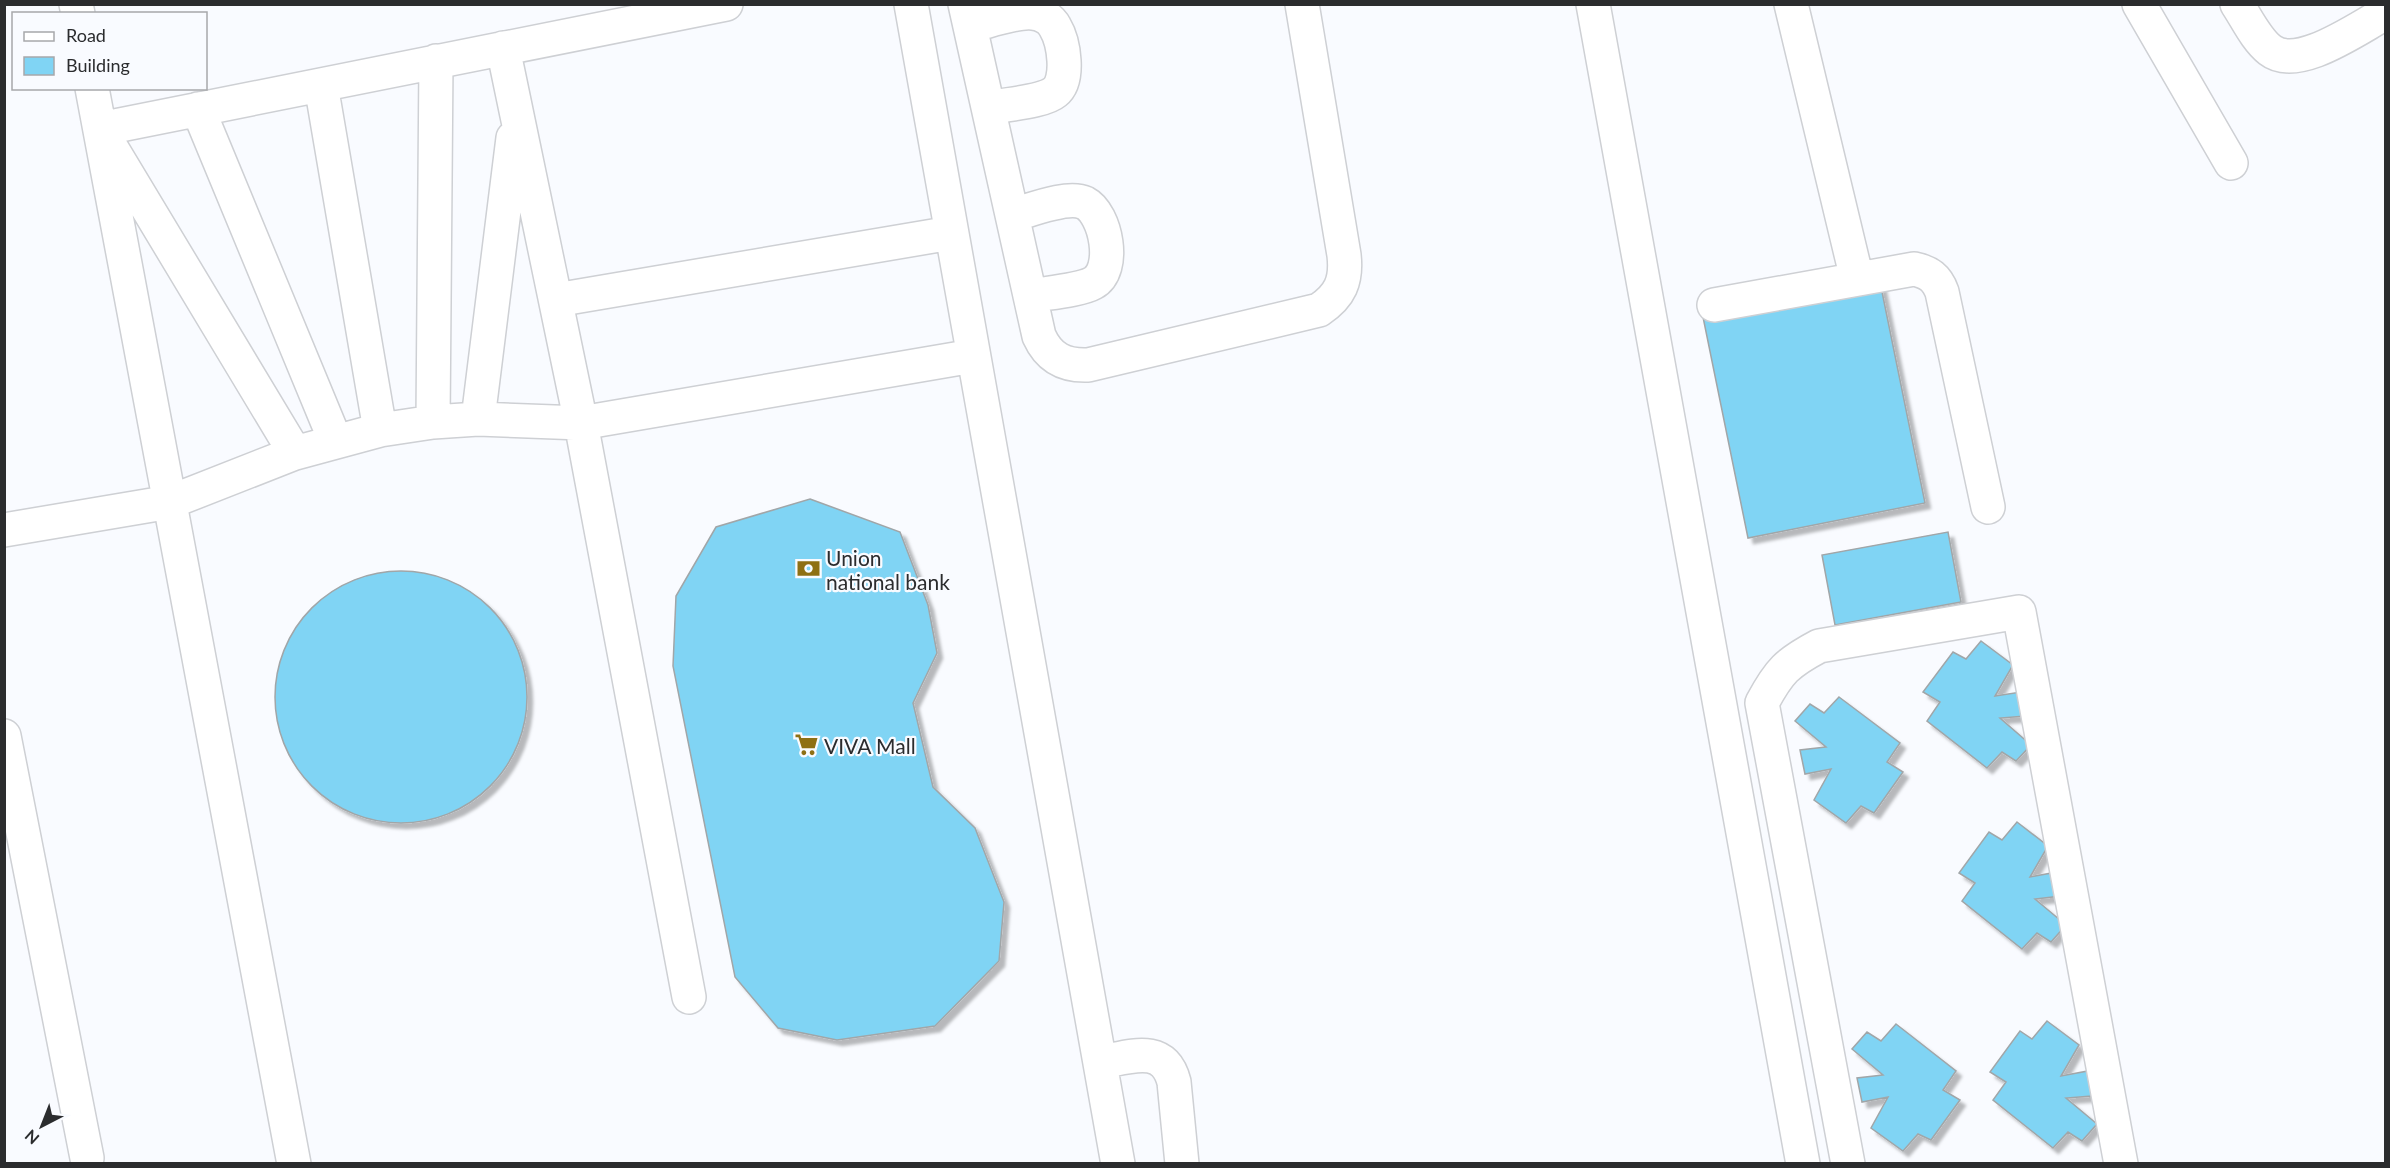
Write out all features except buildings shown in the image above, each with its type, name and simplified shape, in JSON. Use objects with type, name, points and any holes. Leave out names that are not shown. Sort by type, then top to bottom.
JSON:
[{"type":"street","points":[[100,129],[726,4]]},
{"type":"street","points":[[911,4],[1118,1164]]},
{"type":"street","points":[[989,108],[1049,96],[1058,90],[1064,80],[1066,70],[1056,29],[1050,21],[1031,13],[967,16],[1039,336],[1044,346],[1063,363],[1088,365],[1319,310],[1332,301],[1342,288],[1346,272],[1302,4]]},
{"type":"street","points":[[1593,4],[1803,1164]]},
{"type":"street","points":[[1791,4],[1857,279]]},
{"type":"street","points":[[2139,4],[2231,164]]},
{"type":"street","points":[[2237,4],[2263,43],[2272,52],[2295,57],[2316,51],[2385,13]]},
{"type":"street","points":[[503,48],[581,423],[689,997]]},
{"type":"street","points":[[433,422],[436,62]]},
{"type":"street","points":[[321,85],[380,430]]},
{"type":"street","points":[[92,90],[294,1164]]},
{"type":"street","points":[[198,109],[335,440]]},
{"type":"street","points":[[478,419],[517,112]]},
{"type":"street","points":[[100,129],[295,453]]},
{"type":"street","points":[[1013,214],[1064,202],[1084,203],[1099,216],[1108,258],[1101,278],[1092,284],[1030,296]]},
{"type":"street","points":[[556,300],[951,233]]},
{"type":"street","points":[[1714,305],[1914,269],[1930,274],[1938,282],[1988,507]]},
{"type":"street","points":[[4,530],[170,502],[295,453],[335,440],[380,430],[433,422],[478,419],[581,423],[973,356]]},
{"type":"street","points":[[1848,1164],[1762,703],[1772,685],[1791,661],[1819,646],[2019,612],[2121,1164]]},
{"type":"street","points":[[4,736],[87,1158]]},
{"type":"street","points":[[1101,1062],[1141,1055],[1153,1056],[1164,1061],[1171,1071],[1174,1082],[1182,1164]]},
{"type":"place","name":"Union national bank","points":[[808,569]]},
{"type":"place","name":"VIVA Mall","points":[[806,745]]}]
